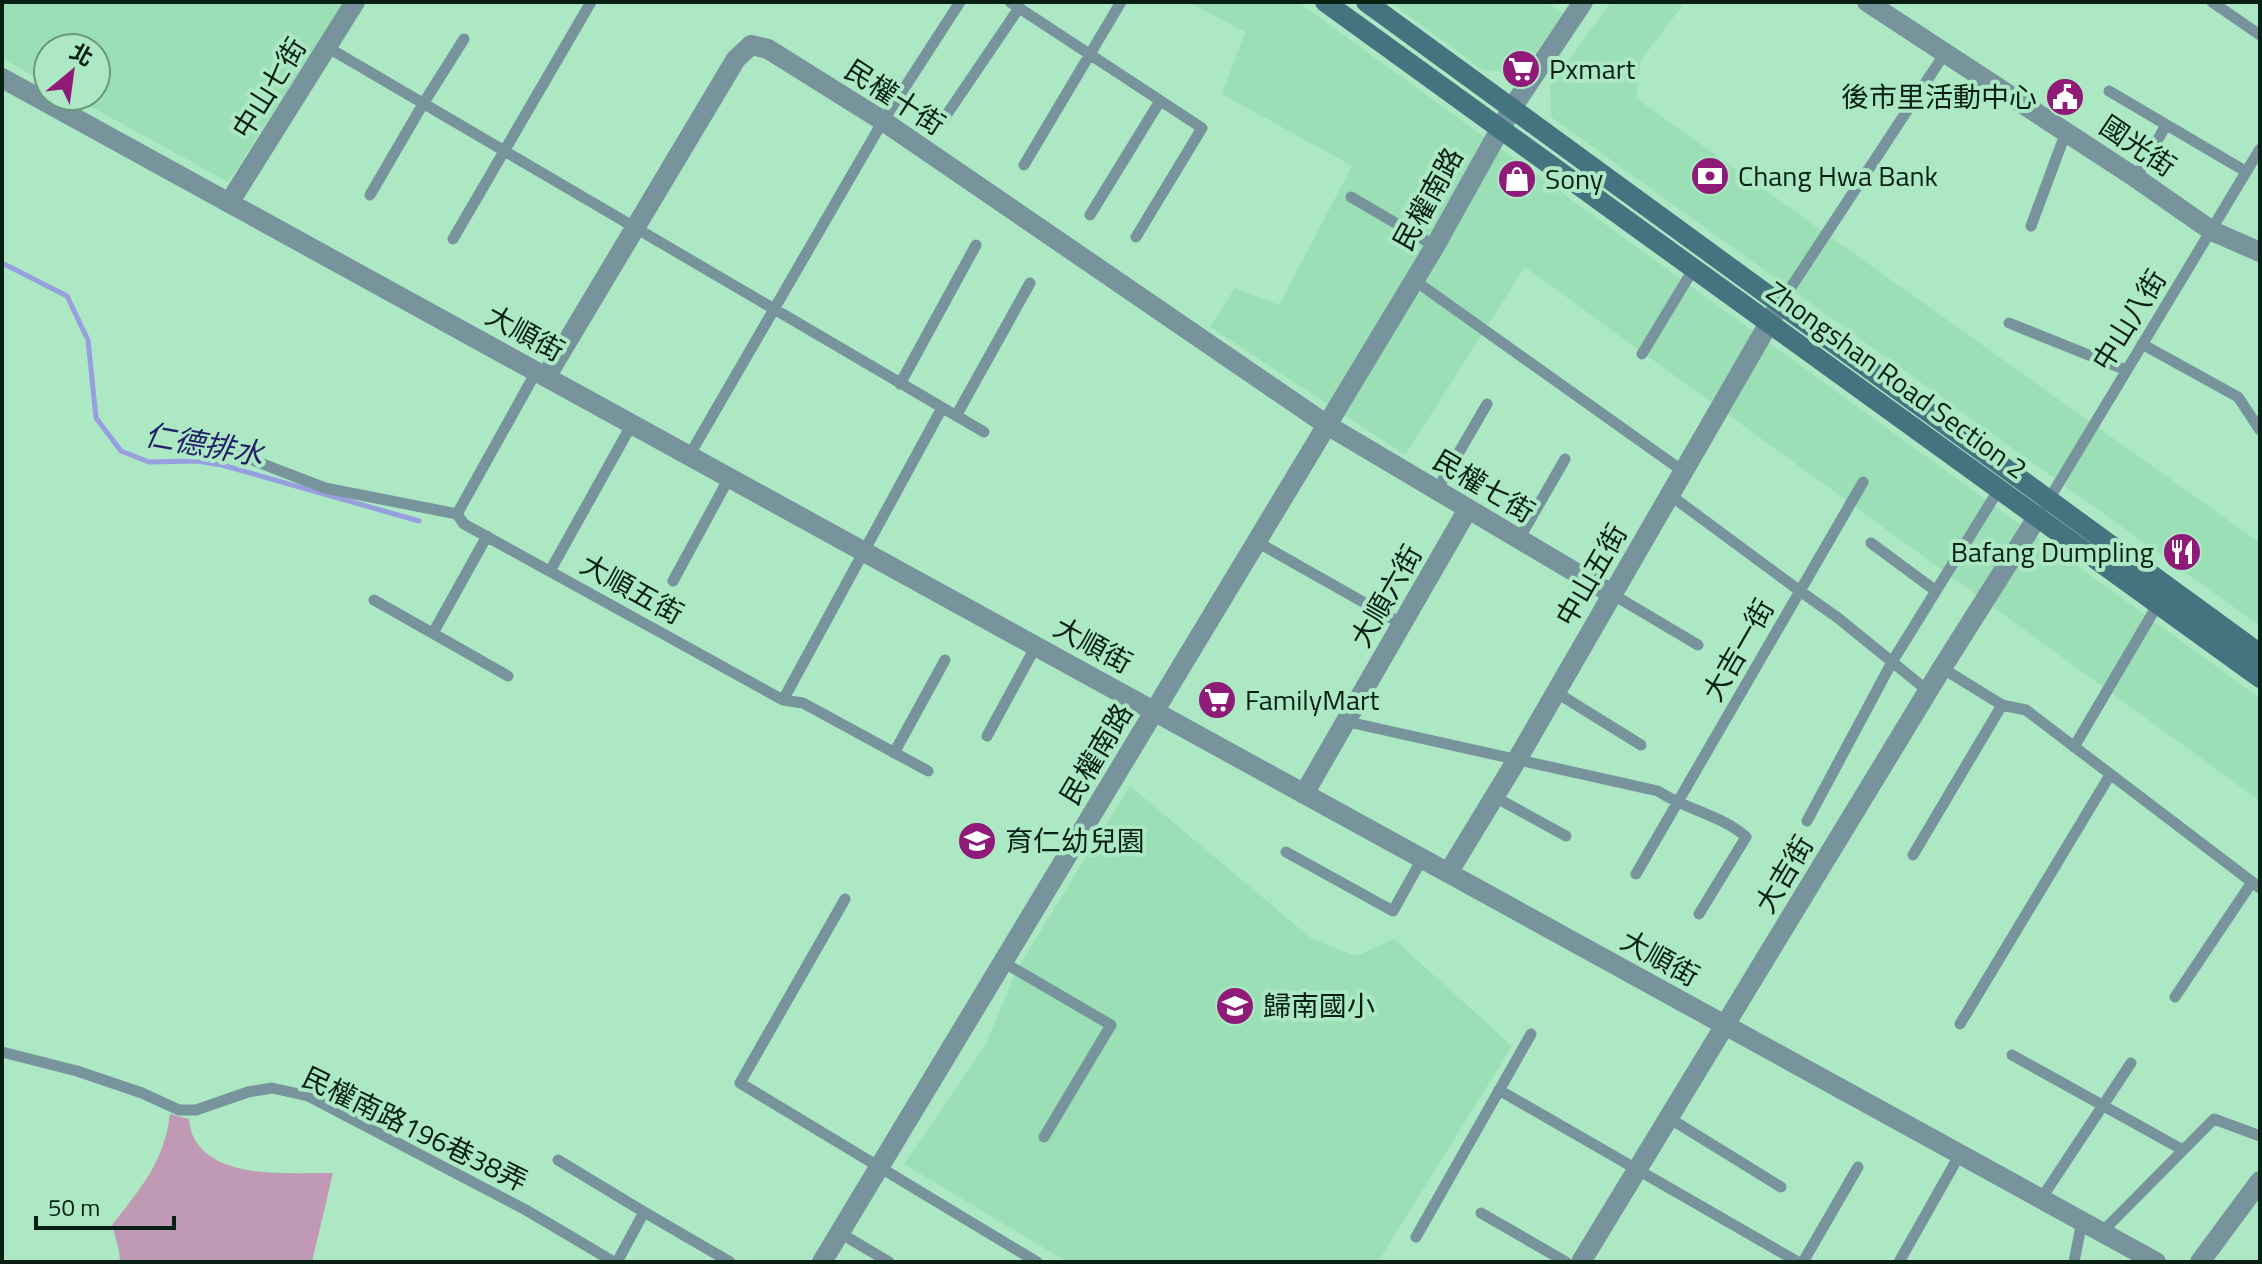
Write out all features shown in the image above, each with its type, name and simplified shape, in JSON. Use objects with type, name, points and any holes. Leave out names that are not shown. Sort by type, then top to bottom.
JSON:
[{"type":"main road","name":"Zhongshan Road Section 2","points":[[1325,2],[1999,489],[2043,507],[2260,654]]},
{"type":"main road","name":"Zhongshan Road Section 2","points":[[1366,2],[1780,304],[2043,507],[2158,604],[2260,678]]},
{"type":"street","name":"中山七街","points":[[229,203],[355,2]]},
{"type":"street","name":"民權南路","points":[[822,1262],[1435,246],[1512,108],[1583,2]]},
{"type":"street","name":"國光街","points":[[1867,2],[2212,231],[2260,252]]},
{"type":"street","name":"民權十街","points":[[541,374],[736,59],[751,45],[768,49],[883,121],[1327,425]]},
{"type":"street","name":"大順街","points":[[2,78],[2156,1262]]},
{"type":"street","name":"中山五街","points":[[1448,873],[1518,758],[1780,304]]},
{"type":"street","name":"民權七街","points":[[1327,425],[1612,594]]},
{"type":"street","name":"大吉街","points":[[1589,1259],[1637,1170],[2043,507]]},
{"type":"street","name":"大順六街","points":[[1304,794],[1468,509]]},
{"type":"street","points":[[2200,1262],[2260,1181]]},
{"type":"lane","points":[[453,239],[591,2]]},
{"type":"lane","points":[[689,456],[883,121],[960,2]]},
{"type":"lane","points":[[1024,165],[1121,2]]},
{"type":"lane","points":[[2212,2],[2260,35]]},
{"type":"lane","points":[[941,123],[1014,5],[1202,128],[1136,237]]},
{"type":"lane","points":[[370,195],[464,39]]},
{"type":"lane","points":[[327,47],[984,432]]},
{"type":"lane","points":[[1780,304],[1945,53]]},
{"type":"lane","points":[[2109,91],[2245,171]]},
{"type":"lane","points":[[1090,215],[1160,101]]},
{"type":"lane","points":[[2136,178],[2166,125]]},
{"type":"lane","points":[[2031,226],[2066,132]]},
{"type":"lane","name":"中山八街","points":[[2043,507],[2260,149]]},
{"type":"lane","points":[[1351,197],[1435,246]]},
{"type":"lane","points":[[900,384],[976,245]]},
{"type":"lane","points":[[1642,354],[1694,268]]},
{"type":"lane","points":[[1414,280],[1684,472]]},
{"type":"lane","points":[[956,416],[1030,283]]},
{"type":"lane","points":[[2009,323],[2126,370]]},
{"type":"lane","points":[[2142,344],[2238,397],[2260,430]]},
{"type":"lane","points":[[216,446],[325,488],[457,514],[541,374]]},
{"type":"lane","points":[[1437,490],[1487,404]]},
{"type":"lane","points":[[783,700],[942,408]]},
{"type":"lane","points":[[550,571],[632,424]]},
{"type":"lane","points":[[1519,539],[1565,459]]},
{"type":"lane","points":[[673,581],[729,478]]},
{"type":"lane","points":[[1670,495],[1800,591],[1863,482]]},
{"type":"lane","points":[[1807,821],[1892,662],[1999,489]]},
{"type":"lane","name":"大順五街","points":[[457,514],[464,524],[783,700],[803,703],[928,771]]},
{"type":"lane","points":[[433,633],[487,536]]},
{"type":"lane","points":[[1257,542],[1402,624]]},
{"type":"lane","points":[[1871,543],[1936,591]]},
{"type":"lane","name":"大吉一街","points":[[1636,874],[1800,591],[1928,691]]},
{"type":"lane","points":[[1612,594],[1698,645]]},
{"type":"lane","points":[[374,600],[508,676]]},
{"type":"lane","points":[[2074,747],[2158,604]]},
{"type":"lane","points":[[987,736],[1036,646]]},
{"type":"lane","points":[[894,753],[945,660]]},
{"type":"lane","points":[[1942,668],[2002,705],[2026,710],[2256,885],[2175,997]]},
{"type":"lane","points":[[1554,691],[1641,745]]},
{"type":"lane","points":[[1913,855],[2002,705]]},
{"type":"lane","points":[[1344,721],[1658,791],[1677,804],[1733,825],[1746,837],[1699,914]]},
{"type":"lane","points":[[1960,1024],[2110,775]]},
{"type":"lane","points":[[1493,796],[1566,836]]},
{"type":"lane","points":[[1286,852],[1393,911],[1422,859]]},
{"type":"lane","points":[[845,899],[740,1083],[1037,1262]]},
{"type":"lane","points":[[1003,962],[1111,1025],[1044,1137]]},
{"type":"lane","points":[[1416,1237],[1531,1034]]},
{"type":"lane","name":"民權南路196巷38弄","points":[[2,1052],[77,1071],[142,1093],[179,1110],[196,1110],[248,1092],[272,1088],[308,1096],[526,1210],[616,1262]]},
{"type":"lane","points":[[2012,1055],[2183,1150]]},
{"type":"lane","points":[[2041,1199],[2131,1063]]},
{"type":"lane","points":[[1499,1090],[1800,1262],[1858,1167]]},
{"type":"lane","points":[[1669,1118],[1781,1187]]},
{"type":"lane","points":[[2102,1232],[2214,1119],[2260,1136]]},
{"type":"lane","points":[[1899,1262],[1960,1154]]},
{"type":"lane","points":[[558,1160],[730,1262]]},
{"type":"lane","points":[[616,1262],[644,1212]]},
{"type":"lane","points":[[1481,1213],[1566,1262]]},
{"type":"lane","points":[[2074,1262],[2082,1221]]},
{"type":"lane","points":[[840,1233],[889,1262]]},
{"type":"shaded area","points":[[2,2],[345,2],[228,182],[100,112],[112,112],[112,32],[32,32],[32,75],[2,58]]},
{"type":"shaded area","points":[[1188,2],[1298,2],[2260,698],[2260,801],[1525,267],[1405,455],[1210,327],[1235,288],[1279,305],[1352,166],[1222,94],[1245,32]]},
{"type":"shaded area","points":[[1390,2],[1547,2],[1563,14],[1521,73],[1483,70]]},
{"type":"shaded area","points":[[1611,2],[1685,2],[1641,60],[1636,98],[2260,543],[2260,626],[1551,117],[1550,86]]},
{"type":"shaded area","name":"歸南國小","points":[[1130,786],[1312,939],[1356,956],[1394,939],[1512,1046],[1378,1262],[1067,1262],[904,1164],[986,1044],[1017,969]]},
{"type":"shaded area","points":[[170,1114],[189,1119],[194,1138],[205,1152],[237,1168],[277,1173],[333,1173],[312,1262],[120,1262],[112,1225],[142,1186],[157,1160]]},
{"type":"waterway","name":"仁德排水","points":[[2,263],[67,296],[88,340],[96,418],[121,451],[149,462],[197,461],[222,465],[419,521]]},
{"type":"place","name":"Pxmart","points":[[1521,69]]},
{"type":"place","name":"後市里活動中心","points":[[2065,97]]},
{"type":"place","name":"Chang Hwa Bank","points":[[1710,176]]},
{"type":"place","name":"Sony","points":[[1517,179]]},
{"type":"place","name":"Bafang Dumpling","points":[[2182,552]]},
{"type":"place","name":"FamilyMart","points":[[1217,700]]},
{"type":"place","name":"育仁幼兒園","points":[[977,841]]},
{"type":"place","name":"歸南國小","points":[[1235,1006]]}]
